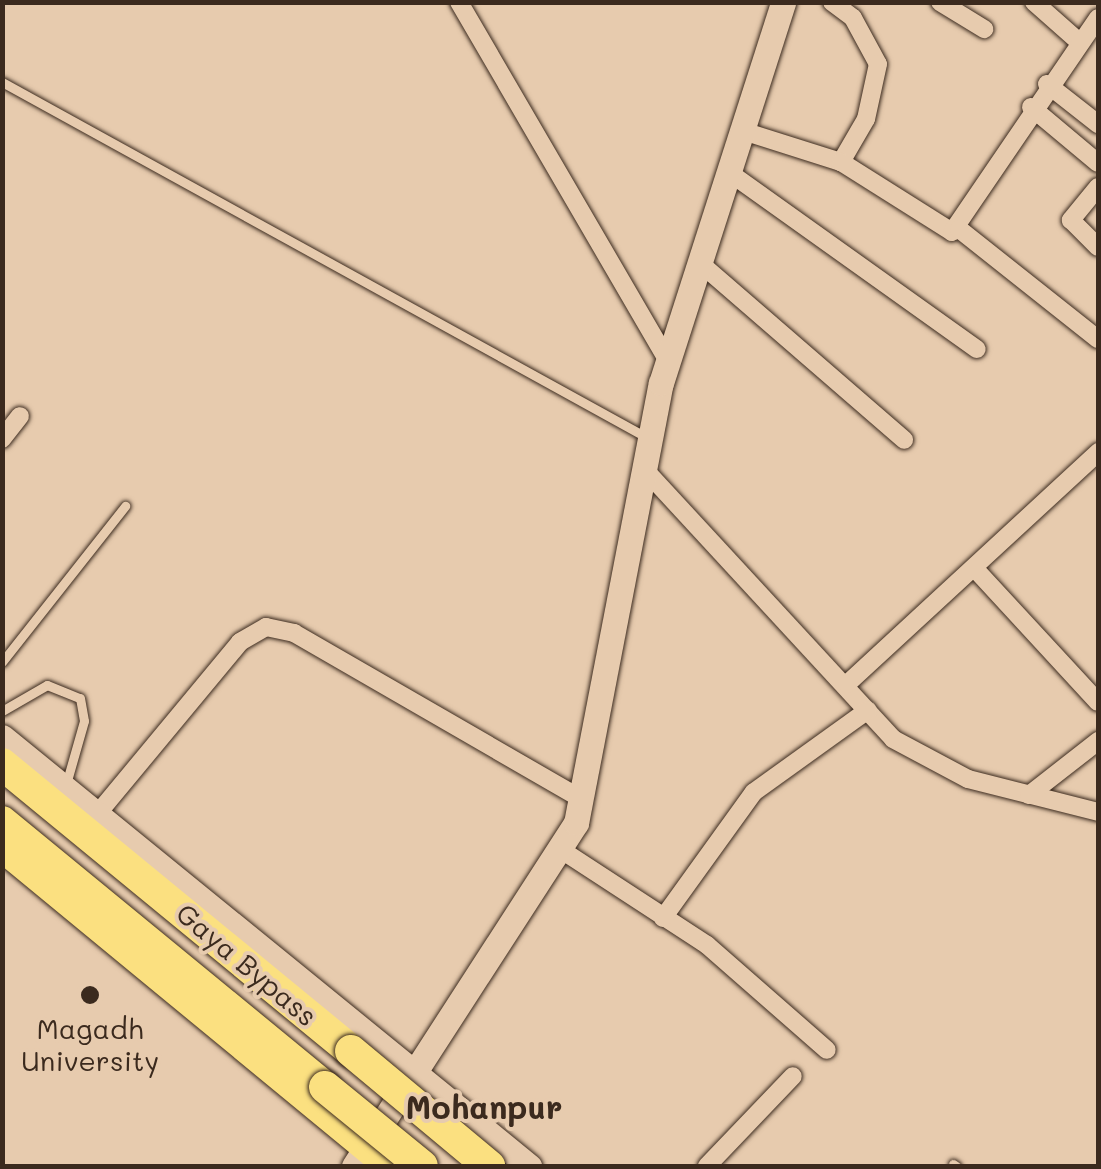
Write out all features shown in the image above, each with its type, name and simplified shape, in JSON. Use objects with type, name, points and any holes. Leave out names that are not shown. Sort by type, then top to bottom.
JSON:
[{"type":"highway","name":"Gaya Bypass","points":[[2,764],[489,1166]]},
{"type":"highway","points":[[2,822],[422,1166]]},
{"type":"main road","points":[[2,848],[371,1159]]},
{"type":"street","points":[[459,2],[667,359]]},
{"type":"street","points":[[371,1159],[415,1073],[562,850],[582,799],[667,359],[783,2]]},
{"type":"street","points":[[832,2],[853,18],[878,64],[866,119],[841,162]]},
{"type":"street","points":[[940,2],[984,29]]},
{"type":"street","points":[[1034,2],[1077,40]]},
{"type":"street","points":[[959,229],[1031,108],[1077,40],[1097,21]]},
{"type":"street","points":[[1047,84],[1098,124]]},
{"type":"street","points":[[1031,108],[1098,163]]},
{"type":"street","points":[[743,132],[841,162],[943,229],[959,229],[1098,339]]},
{"type":"street","points":[[730,173],[977,349]]},
{"type":"street","points":[[1098,187],[1072,220],[1098,247]]},
{"type":"street","points":[[700,263],[904,440]]},
{"type":"street","points":[[2,439],[20,416]]},
{"type":"street","points":[[847,684],[978,571],[1098,452]]},
{"type":"street","points":[[646,472],[912,752],[1029,795],[1098,812]]},
{"type":"street","points":[[978,571],[1098,702]]},
{"type":"street","points":[[99,812],[240,642],[266,626],[294,633],[582,799]]},
{"type":"street","points":[[663,918],[754,792],[868,710]]},
{"type":"street","points":[[2,737],[99,812],[529,1166]]},
{"type":"street","points":[[1029,795],[1098,740]]},
{"type":"street","points":[[562,850],[725,959],[827,1050]]},
{"type":"street","points":[[708,1166],[794,1076]]},
{"type":"lane","points":[[2,82],[651,440]]},
{"type":"lane","points":[[2,662],[125,506]]},
{"type":"lane","points":[[2,711],[47,685],[80,698],[84,722],[65,786]]},
{"type":"place","name":"Magadh University","points":[[90,995]]},
{"type":"district","name":"Mohanpur","points":[[484,1106]]}]
